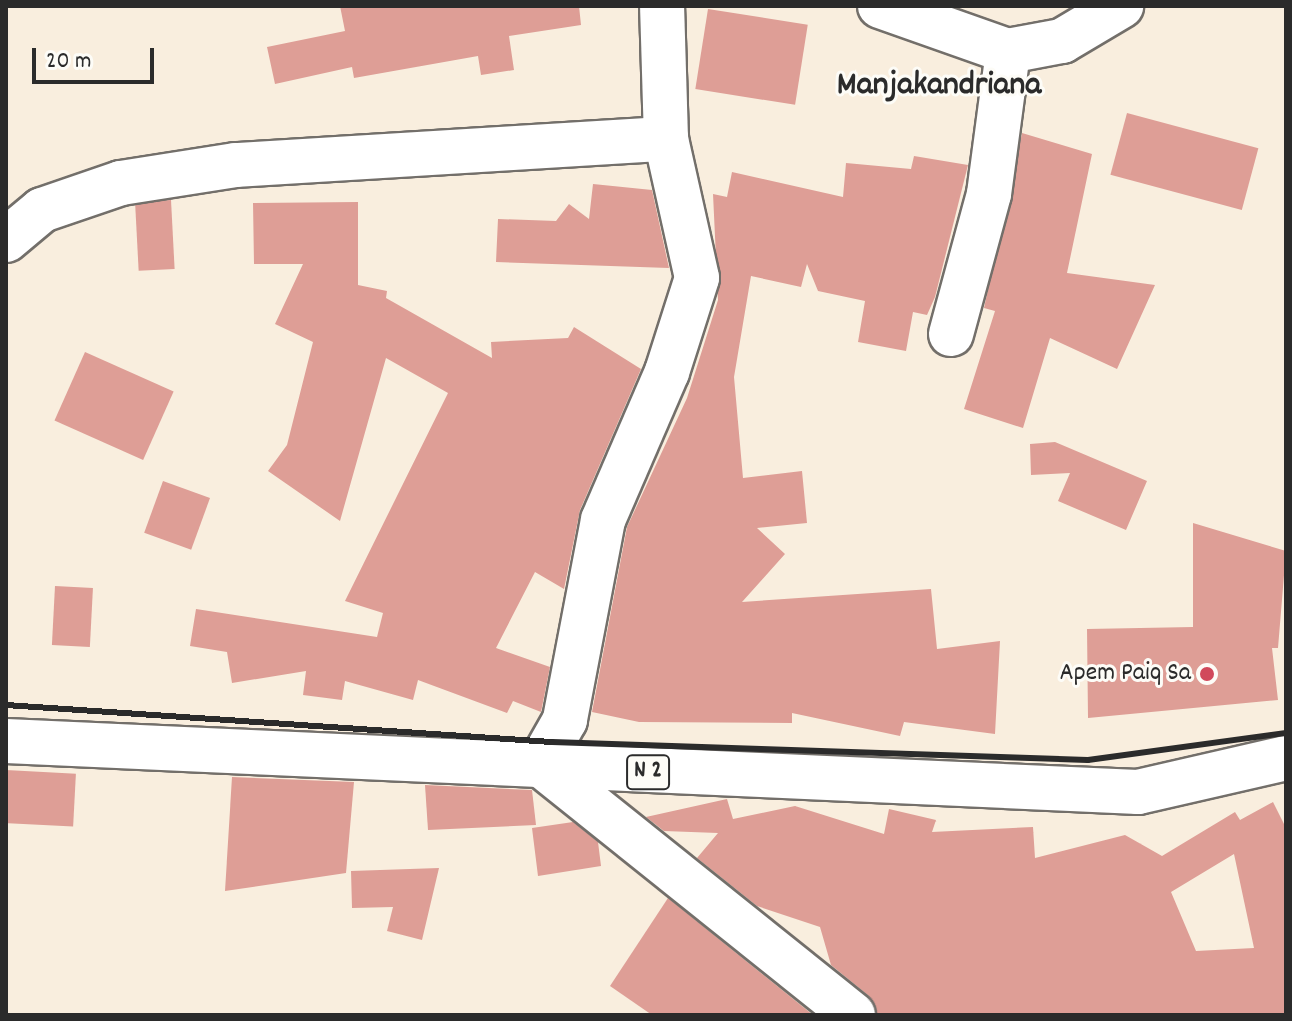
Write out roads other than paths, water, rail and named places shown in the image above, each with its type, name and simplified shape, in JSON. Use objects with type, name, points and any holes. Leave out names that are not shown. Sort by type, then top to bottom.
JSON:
[{"type":"street","points":[[662,6],[666,139],[697,278],[667,372],[603,520],[565,720],[540,764],[853,1015]]},
{"type":"street","points":[[880,6],[1008,51],[1062,41],[1121,6]]},
{"type":"street","points":[[951,334],[989,194],[1008,51]]},
{"type":"street","points":[[6,240],[42,210],[121,183],[179,174],[666,139]]},
{"type":"street","name":"N 2","points":[[6,741],[1138,792],[1286,758]]},
{"type":"railway","points":[[6,705],[552,742],[1088,760],[1286,733]]},
{"type":"place","name":"Apem Paiq Sa","points":[[1207,674]]},
{"type":"district","name":"Manjakandriana","points":[[939,87]]}]
